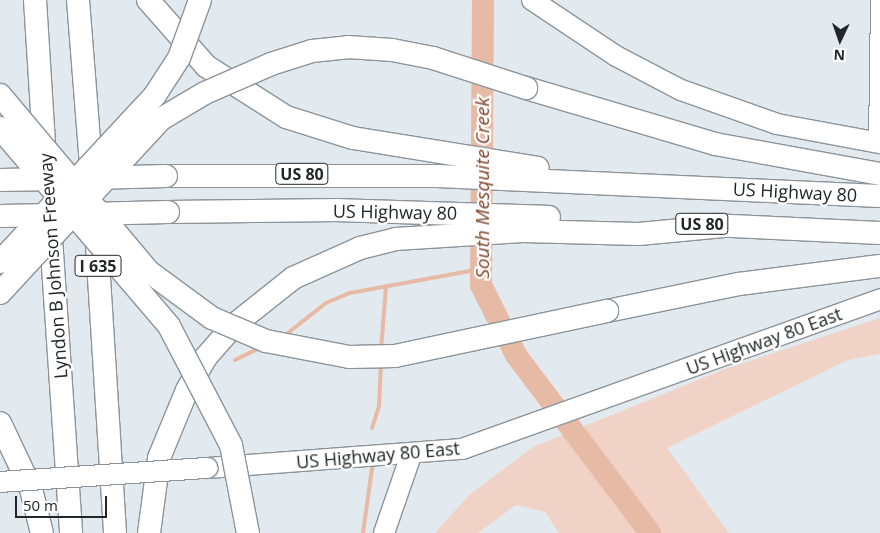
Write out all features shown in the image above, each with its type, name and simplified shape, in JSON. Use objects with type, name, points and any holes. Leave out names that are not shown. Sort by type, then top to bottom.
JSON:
[{"type":"highway","name":"Lyndon B Johnson Freeway","points":[[35,0],[71,533]]},
{"type":"highway","name":"I 635","points":[[78,0],[115,533]]},
{"type":"highway","points":[[148,0],[183,45],[257,102],[319,129],[526,172]]},
{"type":"highway","points":[[0,262],[155,95],[179,58],[200,0]]},
{"type":"highway","points":[[0,293],[161,119],[205,92],[271,64],[312,51],[348,47],[392,50],[433,58],[526,88],[715,144],[880,174]]},
{"type":"highway","points":[[0,95],[148,271],[212,318],[266,341],[348,357],[394,356],[739,284],[880,266]]},
{"type":"highway","points":[[0,128],[169,326],[231,445],[248,533]]},
{"type":"highway","name":"US Highway 80","points":[[0,180],[166,176],[437,176],[526,172],[620,184],[880,196]]},
{"type":"highway","name":"US Highway 80","points":[[0,216],[168,212],[446,212],[523,223],[639,234],[724,226],[880,233]]},
{"type":"highway","points":[[149,533],[153,490],[170,425],[206,357],[234,325],[265,297],[324,261],[396,239],[523,223]]},
{"type":"highway","points":[[0,422],[31,489],[42,533]]},
{"type":"main road","points":[[532,0],[616,56],[681,90],[777,124],[879,143]]},
{"type":"main road","name":"US Highway 80 East","points":[[0,482],[411,455],[462,448],[493,439],[880,299]]},
{"type":"main road","points":[[384,533],[411,455]]},
{"type":"street","points":[[879,0],[879,143]]},
{"type":"shaded area","points":[[880,318],[880,354],[848,360],[667,448],[729,533],[559,533],[545,512],[516,505],[478,533],[435,533],[470,494],[533,447],[725,369]]},
{"type":"waterway","name":"South Mesquite Creek","points":[[483,0],[481,285],[516,355],[650,533]]},
{"type":"waterway","points":[[284,336],[326,303],[350,293],[481,269]]},
{"type":"waterway","points":[[381,350],[386,286]]},
{"type":"waterway","points":[[235,360],[262,347]]},
{"type":"waterway","points":[[372,428],[379,406],[381,364]]},
{"type":"waterway","points":[[363,533],[372,468]]}]
